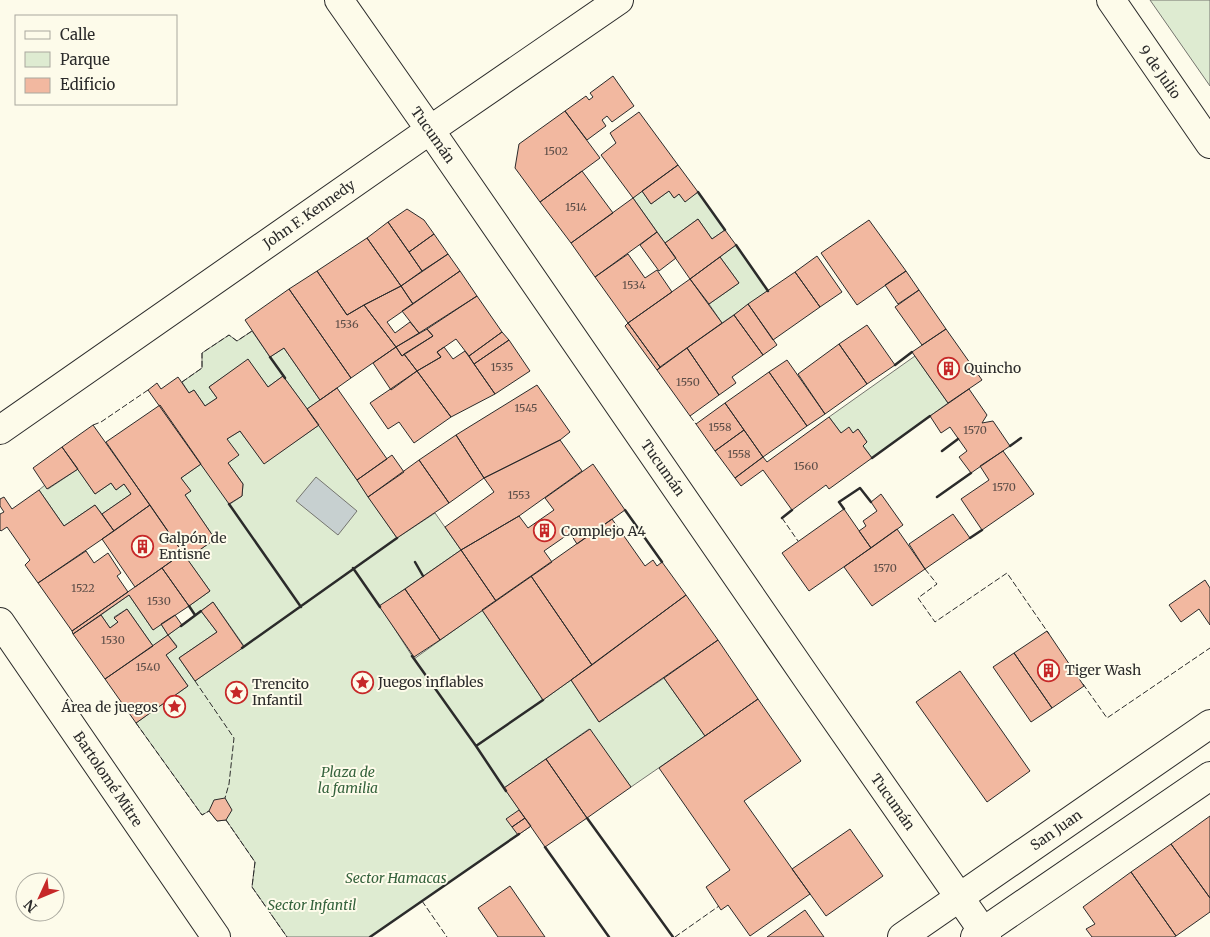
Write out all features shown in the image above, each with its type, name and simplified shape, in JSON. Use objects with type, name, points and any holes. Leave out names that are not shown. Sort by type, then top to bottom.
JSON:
[{"type":"street","name":"Tucumán","points":[[339,0],[959,898],[981,935]]},
{"type":"street","name":"John F. Kennedy","points":[[0,430],[619,0]]},
{"type":"street","name":"9 de Julio","points":[[1111,0],[1210,144]]},
{"type":"street","name":"Bartolomé Mitre","points":[[0,622],[216,937]]},
{"type":"street","name":"San Juan","points":[[902,937],[1210,724]]},
{"type":"street","points":[[981,935],[1210,776]]},
{"type":"green space","points":[[1150,0],[1210,0],[1210,86]]},
{"type":"green space","points":[[642,191],[651,204],[669,191],[674,198],[679,194],[685,201],[698,192],[725,230],[712,239],[698,219],[665,243],[633,198]]},
{"type":"green space","points":[[736,245],[768,291],[722,323],[709,304],[739,283],[720,257]]},
{"type":"green space","points":[[252,331],[270,357],[284,348],[320,400],[307,409],[283,376],[268,387],[248,360],[209,387],[217,398],[205,406],[194,390],[189,393],[182,382],[202,368],[202,353],[229,335],[237,341]]},
{"type":"green space","points":[[915,356],[948,403],[872,458],[863,446],[867,442],[858,429],[853,433],[841,433],[829,417]]},
{"type":"green space","points":[[319,425],[397,538],[435,513],[461,550],[380,606],[414,659],[482,610],[543,700],[571,680],[599,722],[664,678],[705,736],[631,787],[589,729],[504,788],[531,826],[370,937],[287,937],[252,887],[255,862],[226,820],[217,821],[209,811],[202,815],[136,723],[188,686],[166,655],[177,646],[168,635],[195,615],[189,606],[210,591],[187,559],[215,539],[185,495],[190,491],[181,478],[201,464],[230,504],[242,496],[243,484],[228,463],[227,439],[240,431],[264,463]],"holes":[[[213,602],[244,646],[195,681],[179,658],[217,632],[201,611]]]},
{"type":"green space","points":[[78,469],[95,494],[111,483],[116,490],[124,484],[131,494],[102,514],[95,505],[64,526],[39,490],[45,485],[48,489]]},
{"type":"green space","points":[[129,595],[153,630],[161,624],[168,635],[153,646],[127,609],[114,617],[118,622],[110,628],[101,615]]},
{"type":"shaded area","points":[[316,477],[357,511],[338,535],[296,501]]},
{"type":"building","points":[[613,76],[634,106],[612,122],[607,116],[602,120],[606,126],[587,140],[565,111],[586,96],[589,100],[593,97],[590,93]]},
{"type":"building","points":[[565,111],[600,158],[540,202],[515,168],[519,144]]},
{"type":"building","points":[[639,112],[678,165],[633,198],[601,155],[616,143],[610,133]]},
{"type":"building","points":[[678,165],[698,192],[685,202],[679,194],[674,198],[669,191],[651,204],[642,191]]},
{"type":"building","points":[[582,171],[613,213],[571,243],[540,202]]},
{"type":"building","points":[[633,198],[657,232],[595,277],[571,243]]},
{"type":"building","points":[[407,209],[424,220],[434,234],[409,252],[388,222]]},
{"type":"building","points":[[698,219],[712,239],[725,230],[736,245],[690,279],[665,243]]},
{"type":"building","points":[[869,220],[906,271],[857,305],[821,253]]},
{"type":"building","points":[[388,222],[422,271],[401,286],[367,238]]},
{"type":"building","points":[[657,232],[676,258],[659,271],[640,245]]},
{"type":"building","points":[[434,234],[448,254],[422,271],[409,252]]},
{"type":"building","points":[[367,238],[401,286],[347,315],[317,271]]},
{"type":"building","points":[[448,254],[460,271],[413,304],[401,286]]},
{"type":"building","points":[[628,254],[645,278],[657,270],[672,292],[628,323],[595,277]]},
{"type":"building","points":[[817,256],[842,292],[820,307],[795,272]]},
{"type":"building","points":[[720,257],[739,283],[709,304],[690,279]]},
{"type":"building","points":[[317,271],[347,315],[364,305],[396,347],[351,378],[289,289]]},
{"type":"building","points":[[460,271],[477,296],[419,333],[402,311]]},
{"type":"building","points":[[906,271],[919,290],[898,304],[885,285]]},
{"type":"building","points":[[795,272],[820,307],[773,340],[748,304]]},
{"type":"building","points":[[690,279],[722,323],[660,367],[628,323]]},
{"type":"building","points":[[401,286],[413,304],[387,322],[395,333],[410,322],[419,333],[396,347],[364,305]]},
{"type":"building","points":[[289,289],[351,378],[320,400],[284,348],[270,357],[245,320]]},
{"type":"building","points":[[919,290],[946,329],[922,345],[895,307]]},
{"type":"building","points":[[477,296],[502,332],[469,356],[456,339],[437,352],[441,357],[417,371],[404,354],[433,336],[427,329]]},
{"type":"building","points":[[748,304],[777,345],[763,355],[734,315]]},
{"type":"building","points":[[734,315],[763,355],[732,377],[736,383],[719,395],[687,348]]},
{"type":"building","points":[[628,323],[660,367],[657,370],[625,326]]},
{"type":"building","points":[[867,325],[895,365],[867,384],[839,344]]},
{"type":"building","points":[[427,329],[433,336],[402,356],[396,347]]},
{"type":"building","name":"Quincho","points":[[946,329],[982,380],[948,403],[912,352]]},
{"type":"building","points":[[502,332],[509,340],[474,364],[469,356]]},
{"type":"building","points":[[509,340],[530,371],[495,394],[474,364]]},
{"type":"building","points":[[839,344],[867,384],[825,414],[798,374]]},
{"type":"building","points":[[396,347],[417,371],[391,390],[373,363]]},
{"type":"building","points":[[444,347],[453,359],[465,351],[495,394],[451,417],[417,371],[441,357],[437,352]]},
{"type":"building","points":[[687,348],[719,395],[690,416],[657,370]]},
{"type":"building","points":[[248,359],[268,387],[283,376],[319,425],[264,464],[240,431],[227,439],[239,455],[228,463],[243,484],[242,496],[229,504],[148,390],[157,383],[161,389],[178,377],[189,393],[194,390],[205,406],[217,398],[209,387]]},
{"type":"building","points":[[787,360],[825,414],[807,426],[769,372]]},
{"type":"building","points":[[417,371],[451,417],[414,443],[399,422],[388,429],[370,403]]},
{"type":"building","points":[[769,372],[807,426],[763,457],[725,403]]},
{"type":"building","points":[[537,385],[570,432],[560,440],[484,478],[456,435]]},
{"type":"building","points":[[337,388],[387,459],[357,480],[307,409]]},
{"type":"building","points":[[969,389],[987,415],[982,423],[993,421],[1010,446],[971,473],[959,457],[967,451],[950,427],[941,433],[930,416]]},
{"type":"building","points":[[725,403],[744,430],[715,451],[696,424]]},
{"type":"building","points":[[160,405],[201,464],[181,478],[191,491],[185,495],[215,539],[187,559],[106,442]]},
{"type":"building","points":[[829,417],[841,433],[849,427],[853,433],[858,429],[867,442],[863,446],[872,458],[829,489],[826,485],[792,510],[763,470],[741,486],[735,478],[763,457],[767,462]]},
{"type":"building","points":[[93,425],[150,505],[114,531],[102,514],[131,494],[124,484],[116,490],[111,483],[95,494],[62,447]]},
{"type":"building","points":[[744,430],[763,457],[735,478],[715,451]]},
{"type":"building","points":[[456,435],[484,478],[449,503],[419,460]]},
{"type":"building","points":[[560,440],[582,471],[519,516],[461,550],[445,527],[494,492],[484,478]]},
{"type":"building","points":[[62,447],[78,469],[47,489],[33,468]]},
{"type":"building","points":[[1003,451],[1034,494],[982,530],[961,499],[989,480],[980,466]]},
{"type":"building","points":[[392,455],[404,472],[368,497],[357,480]]},
{"type":"building","points":[[419,460],[449,503],[397,538],[368,497]]},
{"type":"building","name":"Complejo A4","points":[[593,464],[625,510],[577,544],[570,533],[544,551],[552,562],[496,601],[461,550],[519,516],[528,528],[554,510],[545,498]]},
{"type":"building","points":[[39,490],[64,526],[95,505],[114,531],[38,583],[25,565],[30,560],[7,527],[0,530],[0,514],[4,512],[0,506],[0,499],[4,497],[12,509]]},
{"type":"building","points":[[881,494],[903,525],[871,548],[859,531],[866,526],[863,521],[877,511],[871,502]]},
{"type":"building","name":"Galpón de Entisne","points":[[150,505],[183,553],[135,587],[102,539]]},
{"type":"building","points":[[844,509],[871,548],[809,591],[782,553]]},
{"type":"building","points":[[953,514],[970,538],[925,569],[909,544]]},
{"type":"building","points":[[612,519],[645,566],[653,560],[657,566],[662,562],[686,595],[592,665],[531,576]]},
{"type":"building","points":[[897,529],[925,569],[872,606],[844,567]]},
{"type":"building","points":[[461,550],[496,601],[440,640],[405,589]]},
{"type":"building","points":[[86,551],[94,563],[108,553],[121,573],[117,576],[128,592],[72,631],[38,583]]},
{"type":"building","points":[[183,553],[210,591],[189,606],[162,568]]},
{"type":"building","points":[[162,568],[189,606],[153,630],[129,595],[73,634],[72,631]]},
{"type":"building","points":[[531,576],[592,665],[543,700],[482,610]]},
{"type":"building","points":[[1205,580],[1210,588],[1210,625],[1199,609],[1181,622],[1169,605]]},
{"type":"building","points":[[405,589],[440,640],[414,657],[379,606]]},
{"type":"building","points":[[686,595],[718,640],[599,722],[571,680]]},
{"type":"building","points":[[213,602],[244,647],[195,681],[179,658],[217,632],[201,611]]},
{"type":"building","points":[[127,609],[153,646],[105,679],[73,634],[101,615],[110,628],[118,622],[114,618]]},
{"type":"building","points":[[175,615],[182,625],[168,635],[161,624]]},
{"type":"building","name":"Tiger Wash","points":[[1047,631],[1084,686],[1052,708],[1014,653]]},
{"type":"building","points":[[168,635],[177,647],[166,655],[188,686],[136,723],[105,679]]},
{"type":"building","points":[[718,640],[758,699],[705,736],[664,678]]},
{"type":"building","points":[[1014,653],[1052,708],[1031,722],[993,667]]},
{"type":"building","points":[[960,671],[1030,771],[987,802],[916,702]]},
{"type":"building","points":[[758,699],[801,761],[744,801],[810,894],[750,936],[728,905],[721,910],[706,887],[730,870],[659,768]]},
{"type":"building","points":[[590,729],[631,787],[587,818],[546,759]]},
{"type":"building","points":[[546,759],[587,818],[545,847],[504,788]]},
{"type":"building","points":[[225,798],[232,810],[226,820],[217,821],[209,811],[214,800]]},
{"type":"building","points":[[519,810],[525,818],[512,827],[506,819]]},
{"type":"building","points":[[1210,816],[1210,898],[1171,844]]},
{"type":"building","points":[[525,818],[531,826],[518,835],[512,827]]},
{"type":"building","points":[[850,829],[883,876],[826,916],[792,869]]},
{"type":"building","points":[[1171,844],[1210,898],[1210,912],[1176,936],[1131,872]]},
{"type":"building","points":[[1131,872],[1176,936],[1092,937],[1086,929],[1095,924],[1083,907]]},
{"type":"building","points":[[510,886],[545,937],[498,937],[478,908]]},
{"type":"building","points":[[805,910],[824,937],[767,937]]},
{"type":"fence","points":[[182,382],[202,368],[202,353],[229,335],[237,341],[252,331]]},
{"type":"fence","points":[[93,425],[101,422],[148,390]]},
{"type":"fence","points":[[690,416],[696,424]]},
{"type":"fence","points":[[782,518],[798,541]]},
{"type":"fence","points":[[925,569],[937,584],[918,598],[935,622],[1007,573],[1049,634]]},
{"type":"fence","points":[[1083,684],[1107,718],[1210,648]]},
{"type":"fence","points":[[195,681],[234,738],[229,784],[225,798]]},
{"type":"fence","points":[[136,723],[202,815],[209,811]]},
{"type":"fence","points":[[226,820],[255,862],[252,887],[287,937]]},
{"type":"fence","points":[[422,901],[447,937]]},
{"type":"fence","points":[[675,937],[719,906]]},
{"type":"wall","points":[[698,192],[725,230]]},
{"type":"wall","points":[[736,245],[768,291]]},
{"type":"wall","points":[[895,365],[912,352]]},
{"type":"wall","points":[[270,357],[285,378]]},
{"type":"wall","points":[[872,458],[930,416]]},
{"type":"wall","points":[[1010,446],[1021,438]]},
{"type":"wall","points":[[942,451],[958,439]]},
{"type":"wall","points":[[937,497],[971,473]]},
{"type":"wall","points":[[844,509],[839,502],[860,488],[871,502]]},
{"type":"wall","points":[[229,504],[301,607]]},
{"type":"wall","points":[[625,510],[662,562]]},
{"type":"wall","points":[[782,518],[792,510]]},
{"type":"wall","points":[[970,538],[982,530]]},
{"type":"wall","points":[[242,648],[397,538]]},
{"type":"wall","points":[[415,562],[423,576]]},
{"type":"wall","points":[[353,568],[380,607]]},
{"type":"wall","points":[[189,606],[195,615]]},
{"type":"wall","points":[[181,626],[201,611]]},
{"type":"wall","points":[[412,656],[506,791]]},
{"type":"wall","points":[[476,746],[543,700]]},
{"type":"wall","points":[[587,818],[673,937]]},
{"type":"wall","points":[[370,937],[519,834]]},
{"type":"wall","points":[[545,847],[609,937]]},
{"type":"place","name":"Quincho","points":[[948,368]]},
{"type":"place","name":"Complejo A4","points":[[545,531]]},
{"type":"place","name":"Galpón de Entisne","points":[[143,546]]},
{"type":"place","name":"Tiger Wash","points":[[1049,670]]},
{"type":"place","name":"Juegos inflables","points":[[362,682]]},
{"type":"place","name":"Trencito Infantil","points":[[236,692]]},
{"type":"place","name":"Área de juegos","points":[[174,707]]},
{"type":"park label","name":"Plaza de la familia","points":[[348,780]]},
{"type":"park label","name":"Sector Hamacas","points":[[396,878]]},
{"type":"park label","name":"Sector Infantil","points":[[312,905]]}]
